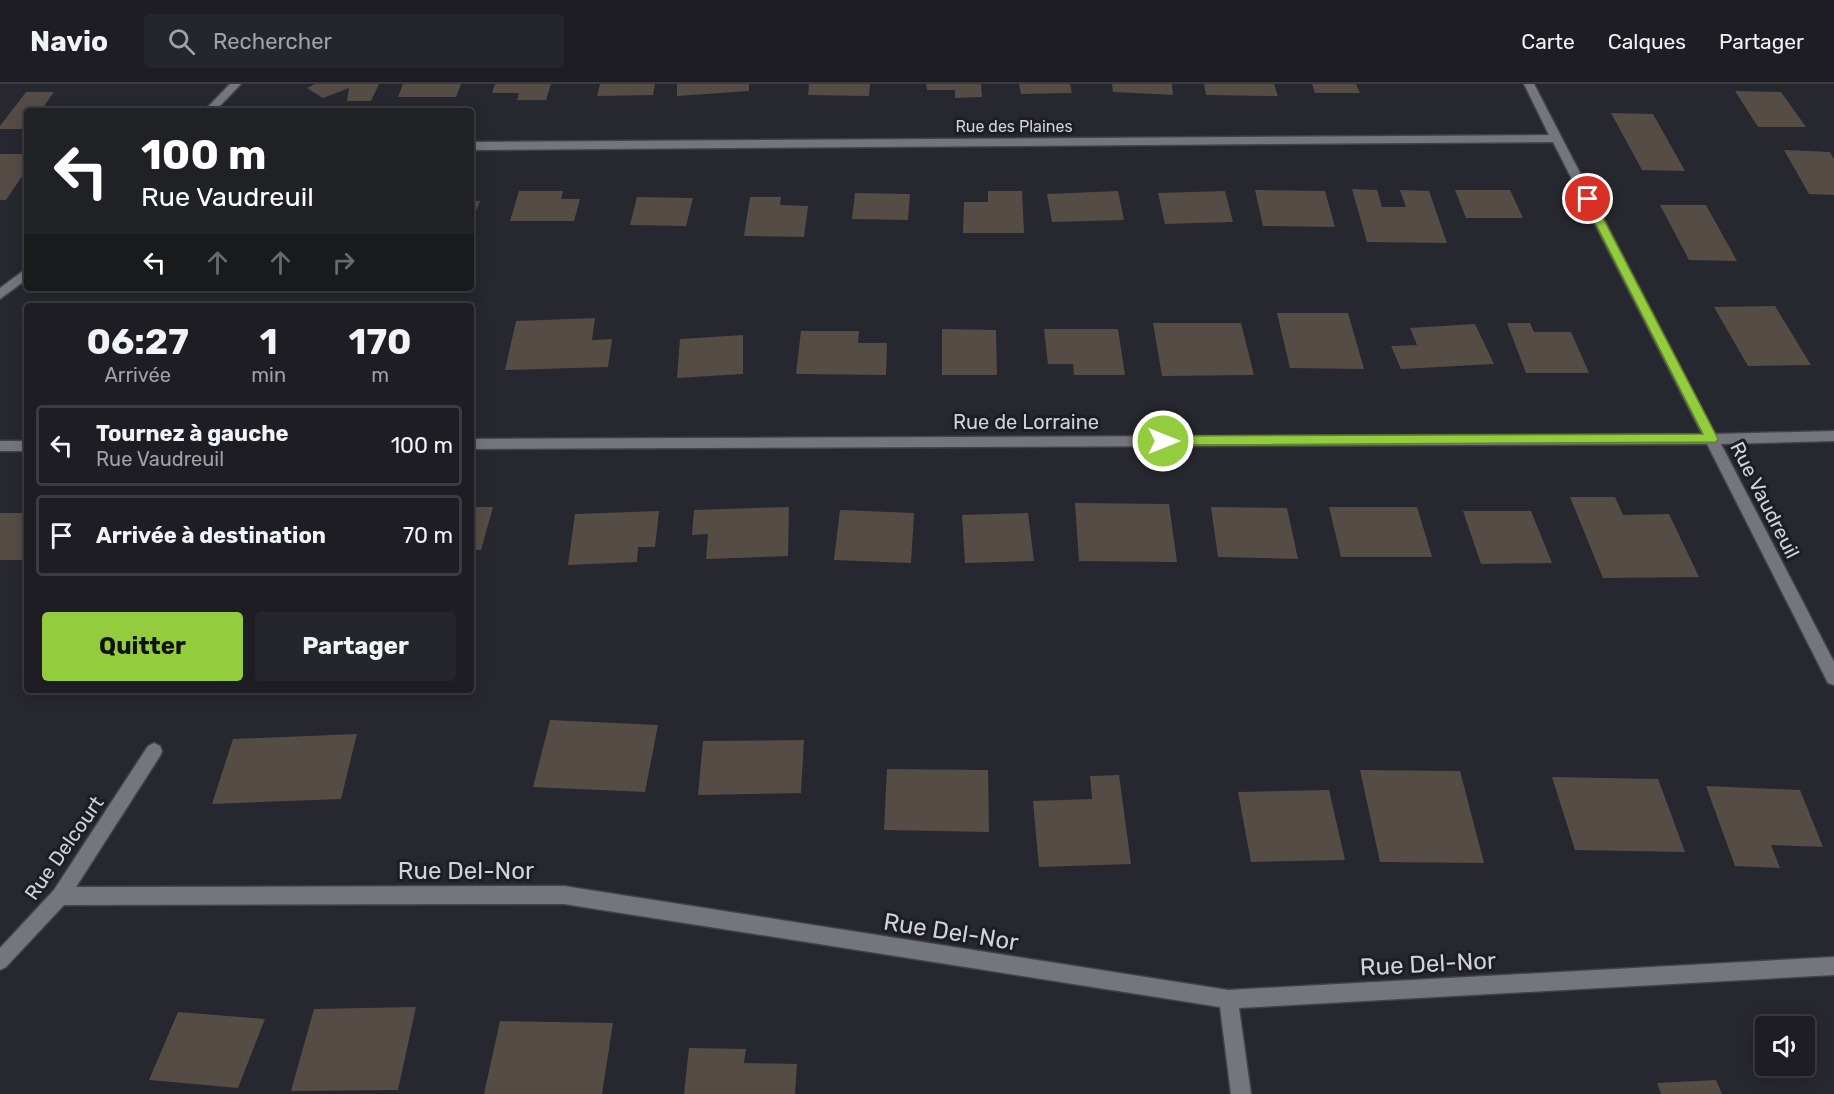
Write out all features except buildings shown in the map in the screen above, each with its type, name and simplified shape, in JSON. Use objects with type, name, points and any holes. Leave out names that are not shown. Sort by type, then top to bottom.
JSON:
[{"type":"street","points":[[212,108],[236,84]]},
{"type":"street","name":"Rue Vaudreuil","points":[[1529,84],[1834,678]]},
{"type":"street","name":"Rue des Plaines","points":[[474,146],[1557,138]]},
{"type":"street","points":[[0,296],[24,275]]},
{"type":"street","name":"Rue de Lorraine","points":[[474,444],[1712,439],[1834,436]]},
{"type":"street","points":[[0,446],[24,446]]},
{"type":"street","name":"Rue Delcourt","points":[[0,962],[60,896],[154,751]]},
{"type":"street","name":"Rue Del-Nor","points":[[60,896],[564,895],[1228,999],[1834,966]]},
{"type":"street","points":[[1228,999],[1241,1094]]},
{"type":"route","points":[[1163,441],[1712,439],[1588,199]]}]
